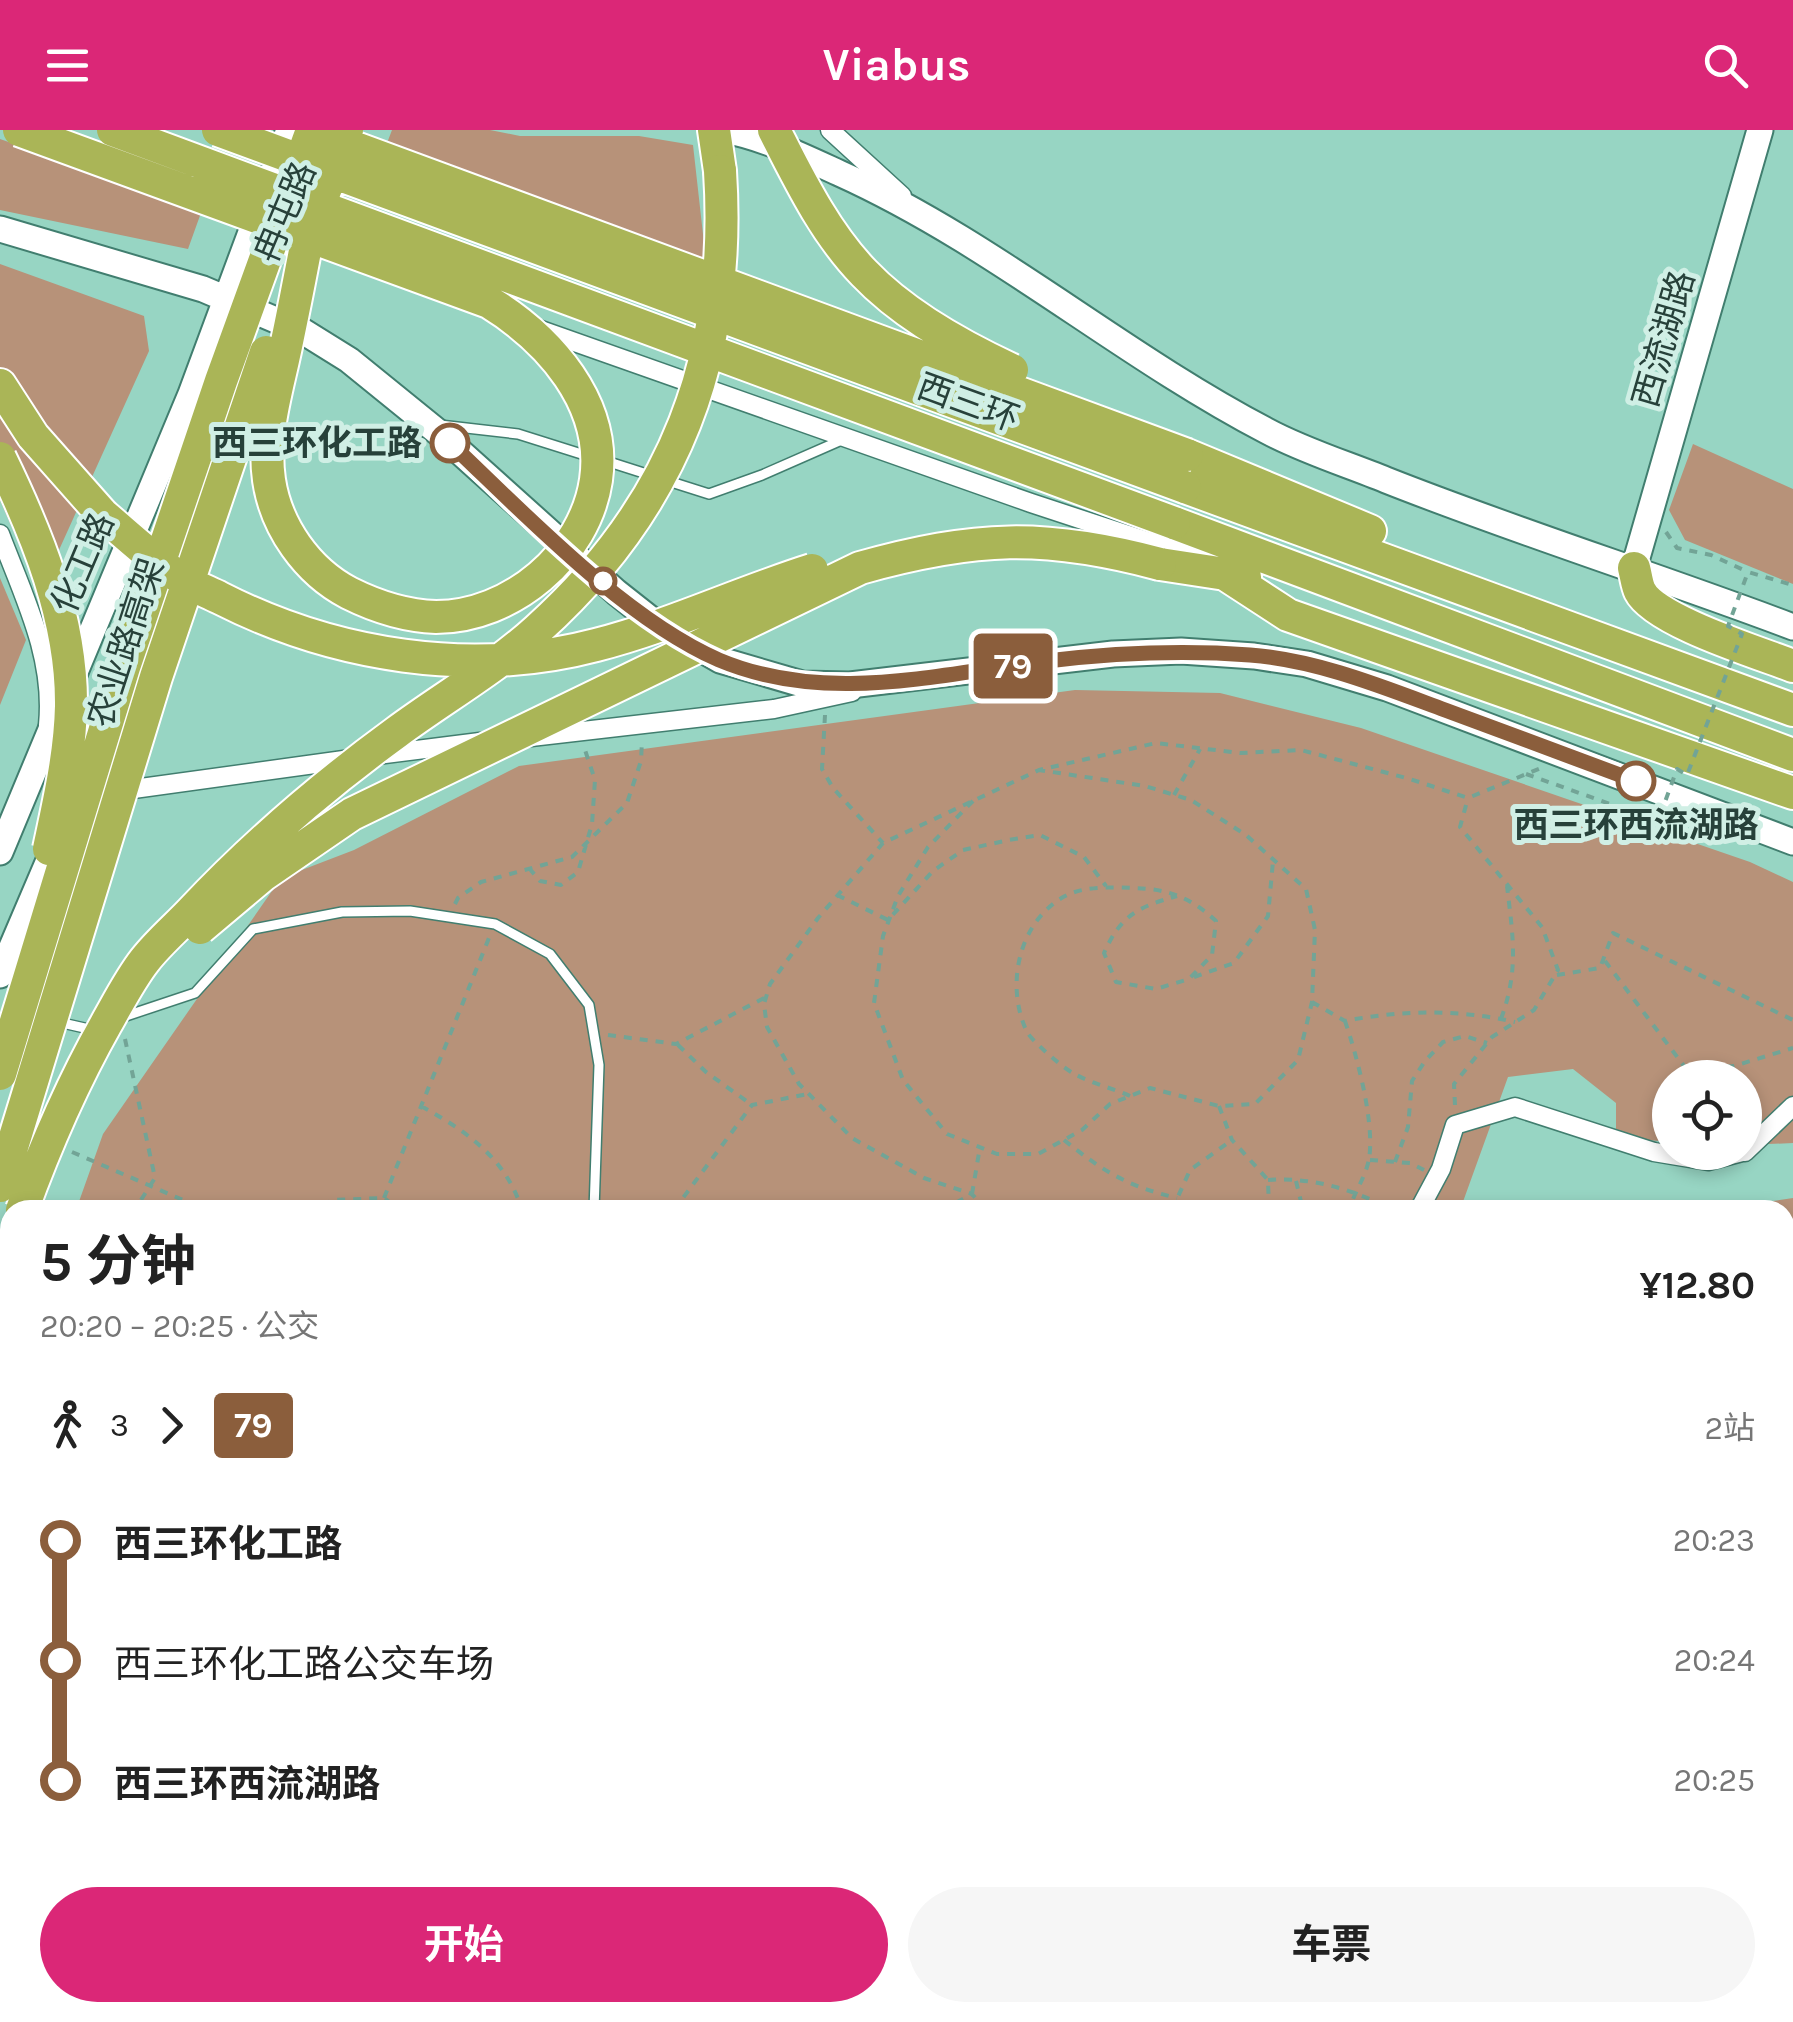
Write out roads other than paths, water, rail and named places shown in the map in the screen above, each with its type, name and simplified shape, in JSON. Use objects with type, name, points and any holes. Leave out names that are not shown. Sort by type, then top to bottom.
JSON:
[{"type":"highway","points":[[19,130],[489,302],[520,321],[570,376],[586,408],[596,450],[596,480],[572,542],[542,577],[480,610],[439,617],[402,614],[335,586],[292,541],[276,506],[266,448],[306,247]]},
{"type":"highway","name":"西三环","points":[[113,130],[1793,755]]},
{"type":"highway","name":"西三环","points":[[218,130],[1186,471]]},
{"type":"highway","points":[[310,130],[1186,471],[1387,538],[1487,597],[1793,710]]},
{"type":"highway","name":"农业路高架","points":[[0,1074],[136,632],[310,130]]},
{"type":"highway","name":"农业路高架","points":[[0,1186],[156,677],[347,130]]},
{"type":"highway","points":[[26,1200],[63,1102],[145,960],[235,865],[304,804],[535,632],[587,581],[651,495],[689,418],[714,328],[723,217],[714,130]]},
{"type":"highway","points":[[774,130],[799,180],[839,242],[861,271],[886,294],[982,356],[1118,418],[1186,471]]},
{"type":"highway","points":[[0,386],[33,436],[84,496],[181,578],[286,628],[369,650],[472,660],[528,657],[593,646],[644,632],[784,579],[884,547],[925,538],[991,532],[1032,534],[1160,564],[1398,609]]},
{"type":"highway","points":[[0,458],[46,566],[68,660],[71,708],[60,795],[34,914],[0,1034]]},
{"type":"highway","points":[[82,1067],[152,976],[200,928],[263,875],[352,814],[860,568],[934,549],[985,542],[1058,542],[1111,551]]},
{"type":"highway","points":[[1634,568],[1640,592],[1663,611],[1685,624],[1793,666]]},
{"type":"highway","points":[[1226,574],[1288,615],[1793,794]]},
{"type":"main road","name":"冉屯路","points":[[228,299],[290,130]]},
{"type":"main road","name":"冉屯路","points":[[278,321],[358,130]]},
{"type":"main road","points":[[725,130],[790,150],[916,210],[1015,270],[1204,397],[1272,434],[1482,518],[1634,568],[1793,627]]},
{"type":"main road","name":"西流湖路","points":[[1634,568],[1760,130]]},
{"type":"main road","points":[[0,230],[118,262],[228,299],[278,321],[348,360],[428,423],[616,592],[687,643],[720,660],[802,684],[850,685],[1113,654],[1181,651],[1308,664],[1387,688],[1793,842]]},
{"type":"main road","name":"化工路","points":[[0,852],[228,299]]},
{"type":"main road","points":[[0,975],[278,321]]},
{"type":"street","points":[[830,130],[916,210]]},
{"type":"street","points":[[306,247],[1031,503],[1197,556],[1226,574]]},
{"type":"street","points":[[0,534],[40,638],[50,684],[45,745]]},
{"type":"street","points":[[63,828],[84,804],[104,793],[417,750],[774,709],[906,681]]},
{"type":"street","points":[[1762,1135],[1793,1106]]},
{"type":"street","points":[[1425,1200],[1455,1125],[1516,1107],[1652,1151]]},
{"type":"lane","points":[[428,423],[518,434],[708,494],[847,438]]},
{"type":"lane","points":[[44,1019],[89,1029],[195,993],[253,929],[342,912],[410,911],[494,924],[550,954],[589,1006],[599,1065],[594,1200]]},
{"type":"lane","points":[[0,1010],[29,1016]]},
{"type":"place","name":"西三环化工路","points":[[450,443]]},
{"type":"place","name":"西三环西流湖路","points":[[1636,781]]}]
